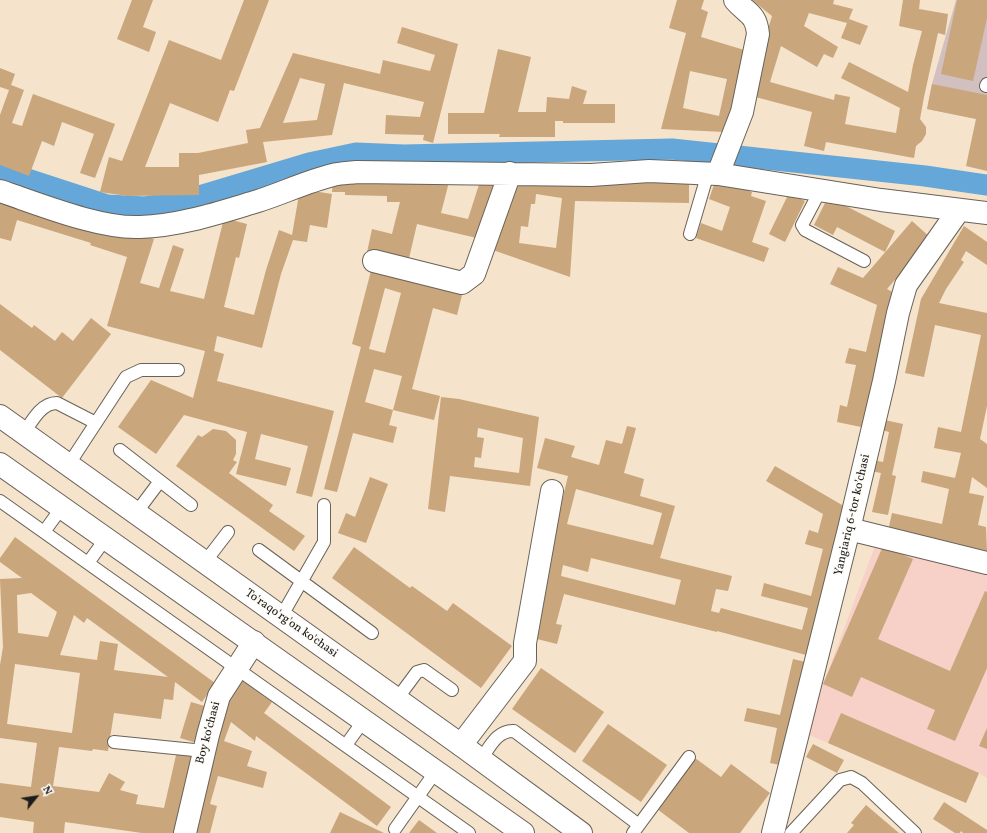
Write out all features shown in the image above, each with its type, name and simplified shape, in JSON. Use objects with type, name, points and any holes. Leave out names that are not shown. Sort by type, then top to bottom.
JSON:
[{"type":"street","points":[[715,171],[733,136],[742,112],[758,34],[757,23],[752,15],[735,0]]},
{"type":"street","points":[[0,191],[61,212],[105,223],[139,228],[162,226],[259,201],[334,174],[357,172],[591,175],[650,171],[715,171],[882,200],[987,213]]},
{"type":"street","points":[[374,261],[462,283],[474,274],[510,173]]},
{"type":"street","name":"Yangiаriq 6-tor koʼchasi","points":[[773,833],[850,529],[898,313],[906,285],[960,210]]},
{"type":"street","name":"To'raqo'rg'on ko'chasi","points":[[0,416],[481,759],[580,833]]},
{"type":"street","points":[[0,464],[436,771],[518,832]]},
{"type":"street","points":[[461,745],[525,661],[525,643],[552,491]]},
{"type":"street","points":[[850,529],[987,563]]},
{"type":"street","name":"Boy koʻchasi","points":[[185,833],[204,751],[219,696],[236,667],[254,642]]},
{"type":"lane","points":[[690,234],[715,171]]},
{"type":"lane","points":[[821,189],[802,225],[805,230],[864,261]]},
{"type":"lane","points":[[68,464],[126,377],[142,370],[178,370]]},
{"type":"lane","points":[[24,433],[44,406],[50,403],[57,403],[96,423]]},
{"type":"lane","points":[[120,450],[191,505]]},
{"type":"lane","points":[[136,513],[160,481]]},
{"type":"lane","points":[[0,501],[469,833]]},
{"type":"lane","points":[[282,617],[324,542],[324,505]]},
{"type":"lane","points":[[44,532],[62,508]]},
{"type":"lane","points":[[206,562],[228,532]]},
{"type":"lane","points":[[88,563],[106,538]]},
{"type":"lane","points":[[259,550],[372,633]]},
{"type":"lane","points":[[397,699],[417,672],[424,670],[452,690]]},
{"type":"lane","points":[[346,745],[364,720]]},
{"type":"lane","points":[[481,759],[499,734],[506,730],[514,731],[636,829],[689,758]]},
{"type":"lane","points":[[114,742],[204,751]]},
{"type":"lane","points":[[395,829],[436,771]]},
{"type":"lane","points":[[791,833],[840,780],[851,777],[862,783],[915,833]]},
{"type":"shaded area","points":[[956,0],[987,0],[987,121],[927,109],[932,84]]},
{"type":"shaded area","points":[[877,541],[987,574],[987,778],[979,773],[966,803],[807,734],[823,684]]},
{"type":"building","points":[[132,0],[153,0],[143,27],[156,32],[149,52],[117,39]]},
{"type":"building","points":[[244,0],[269,0],[234,91],[230,90],[218,122],[170,103],[145,167],[179,167],[179,153],[198,153],[248,143],[246,130],[260,128],[293,53],[380,74],[383,60],[430,71],[435,55],[397,43],[402,27],[458,44],[433,143],[423,140],[424,135],[385,134],[386,115],[420,117],[424,102],[344,83],[332,135],[263,142],[267,162],[199,175],[199,195],[127,196],[100,192],[109,157],[122,161],[169,40],[221,60]],"holes":[[[300,78],[325,84],[317,120],[283,123]]]},
{"type":"building","points":[[677,0],[704,0],[701,9],[708,12],[701,37],[751,52],[725,132],[661,129],[686,33],[669,28]],"holes":[[[690,71],[727,79],[719,116],[683,108]]]},
{"type":"building","points":[[752,0],[834,0],[833,4],[853,9],[849,19],[868,26],[860,45],[841,38],[847,23],[809,13],[804,26],[838,47],[833,58],[824,54],[817,67],[781,46],[770,82],[834,100],[835,94],[850,97],[845,124],[896,133],[900,108],[841,78],[849,62],[908,92],[922,31],[899,26],[903,0],[920,0],[919,9],[948,14],[945,35],[938,33],[924,97],[920,119],[926,127],[926,134],[922,141],[916,146],[914,158],[826,142],[824,151],[804,146],[812,112],[748,95],[772,16]]},
{"type":"building","points":[[957,0],[987,0],[987,18],[973,81],[941,74]]},
{"type":"building","points":[[498,49],[531,57],[518,112],[546,112],[547,97],[569,99],[572,86],[587,91],[583,104],[615,104],[615,123],[563,123],[563,121],[555,121],[555,137],[499,137],[500,134],[448,134],[448,113],[484,113]]},
{"type":"building","points":[[0,68],[15,74],[11,85],[24,90],[12,123],[22,126],[33,94],[115,124],[95,178],[80,173],[94,134],[62,122],[54,146],[42,141],[29,176],[0,165],[0,115],[9,90],[0,87]]},
{"type":"building","points":[[932,84],[987,95],[987,171],[966,166],[976,119],[927,109]]},
{"type":"building","points":[[483,172],[502,179],[481,239],[417,224],[407,267],[366,257],[372,229],[392,234],[400,202],[387,202],[387,196],[345,195],[345,192],[332,192],[333,179],[450,178],[441,213],[468,219]]},
{"type":"building","points":[[511,177],[689,180],[689,203],[575,201],[570,277],[490,249]],"holes":[[[536,194],[562,198],[556,248],[519,243],[521,226],[528,227],[531,204],[535,204]]]},
{"type":"building","points":[[716,179],[752,192],[751,196],[766,201],[752,242],[769,248],[764,262],[696,238],[701,223],[722,231],[730,207],[709,199]]},
{"type":"building","points":[[300,189],[332,194],[327,228],[310,225],[307,242],[293,240],[281,274],[262,348],[217,336],[214,351],[224,354],[217,381],[334,411],[312,497],[296,493],[308,446],[261,434],[255,459],[291,468],[286,486],[236,474],[247,432],[184,415],[156,454],[118,427],[151,380],[193,398],[205,351],[107,326],[127,257],[90,245],[91,243],[17,220],[11,241],[0,238],[0,195],[98,222],[154,239],[140,283],[159,288],[173,245],[184,249],[170,291],[204,299],[224,218],[247,224],[239,258],[236,257],[224,307],[254,315],[279,230],[292,235]]},
{"type":"building","points":[[789,193],[805,201],[785,242],[769,234]]},
{"type":"building","points":[[828,197],[895,231],[885,252],[837,227],[833,235],[814,225]]},
{"type":"building","points":[[912,221],[931,238],[887,289],[896,294],[866,428],[837,422],[840,405],[847,407],[856,365],[845,363],[849,348],[866,352],[877,305],[830,284],[838,267],[863,278]]},
{"type":"building","points":[[964,226],[987,242],[987,265],[966,251],[961,260],[964,262],[946,289],[939,303],[987,313],[987,406],[980,439],[987,444],[987,488],[972,477],[969,493],[984,496],[978,525],[986,527],[987,552],[888,531],[892,513],[942,524],[949,489],[921,482],[923,471],[955,478],[961,453],[934,448],[938,427],[961,432],[981,335],[935,325],[924,377],[905,373],[921,299]]},
{"type":"building","points":[[373,263],[464,287],[457,315],[433,308],[412,389],[440,396],[434,420],[393,410],[389,425],[397,427],[393,443],[353,433],[337,492],[324,489],[361,347],[352,344]],"holes":[[[385,288],[401,293],[385,353],[369,349]],[[374,369],[402,376],[393,410],[365,402]]]},
{"type":"building","points":[[0,304],[32,328],[34,325],[55,341],[62,332],[73,341],[91,318],[111,334],[62,398],[0,350]]},
{"type":"building","points":[[441,397],[459,399],[539,417],[530,486],[450,476],[445,512],[428,509]],"holes":[[[478,428],[523,438],[519,473],[474,467],[475,457],[481,458],[484,438],[477,437]]]},
{"type":"building","points":[[880,419],[903,424],[892,475],[896,476],[888,515],[872,512],[881,473],[871,471],[873,460],[883,462],[889,432],[878,429]]},
{"type":"building","points":[[627,426],[636,428],[624,473],[644,479],[640,496],[675,506],[660,558],[732,576],[728,591],[716,589],[711,611],[719,613],[721,608],[802,630],[808,608],[761,596],[764,583],[811,596],[823,549],[805,544],[809,530],[818,533],[823,514],[766,481],[775,466],[842,505],[850,507],[806,655],[717,631],[564,594],[556,624],[562,625],[557,644],[529,637],[568,476],[537,468],[545,438],[575,446],[571,457],[599,465],[606,440],[622,444]],"holes":[[[576,489],[662,513],[653,545],[567,524]],[[591,558],[681,580],[675,605],[561,576],[563,565],[588,572]]]},
{"type":"building","points":[[213,429],[226,431],[236,440],[236,454],[233,460],[237,462],[229,473],[273,505],[269,511],[305,536],[294,551],[176,466],[198,435],[202,437]]},
{"type":"building","points":[[370,477],[388,484],[366,543],[338,533],[346,513],[355,517]]},
{"type":"building","points":[[15,537],[215,683],[202,702],[175,682],[173,700],[164,699],[161,719],[114,713],[108,751],[93,749],[92,751],[59,747],[53,786],[99,792],[109,773],[125,782],[120,790],[138,795],[136,804],[164,808],[177,751],[194,755],[177,833],[142,833],[65,822],[64,833],[33,833],[34,822],[0,817],[0,783],[31,787],[37,743],[0,738],[0,665],[3,647],[0,579],[22,578],[0,562],[0,558]],"holes":[[[31,593],[57,612],[48,637],[18,633],[17,595]],[[74,615],[84,623],[87,618],[168,677],[114,670],[118,644],[100,641],[97,660],[60,655]],[[15,664],[80,673],[72,733],[7,724]]]},
{"type":"building","points":[[883,546],[913,559],[878,639],[950,671],[985,591],[987,592],[987,668],[955,741],[927,729],[935,710],[861,677],[852,697],[823,684]]},
{"type":"building","points":[[354,547],[410,588],[412,586],[447,611],[453,603],[512,646],[481,688],[332,578]]},
{"type":"building","points":[[793,659],[810,663],[785,766],[770,763],[777,728],[744,721],[747,708],[780,715]]},
{"type":"building","points":[[541,668],[604,712],[575,753],[512,709]]},
{"type":"building","points":[[240,679],[272,702],[264,713],[391,807],[377,826],[256,736],[255,741],[231,722],[224,741],[252,751],[247,766],[267,772],[263,788],[218,776],[210,804],[217,806],[210,833],[190,833],[224,699]]},
{"type":"building","points":[[191,702],[208,707],[197,743],[180,738]]},
{"type":"building","points":[[841,713],[979,773],[966,803],[828,743]]},
{"type":"building","points":[[608,724],[667,765],[641,802],[582,761]]},
{"type":"building","points":[[987,728],[987,749],[979,746]]},
{"type":"building","points":[[813,744],[844,760],[837,773],[806,757]]},
{"type":"building","points":[[695,758],[721,777],[731,764],[770,793],[740,833],[689,833],[657,809]]},
{"type":"building","points":[[944,802],[987,830],[987,833],[963,833],[961,831],[960,833],[955,833],[933,819]]},
{"type":"building","points":[[866,805],[899,833],[847,833],[854,825],[851,823]]},
{"type":"building","points":[[340,812],[384,833],[330,833]]},
{"type":"building","points":[[419,820],[437,833],[409,833]]},
{"type":"waterway","points":[[0,170],[107,205],[145,207],[179,202],[309,163],[356,153],[404,155],[672,149],[925,176],[987,185]]}]
